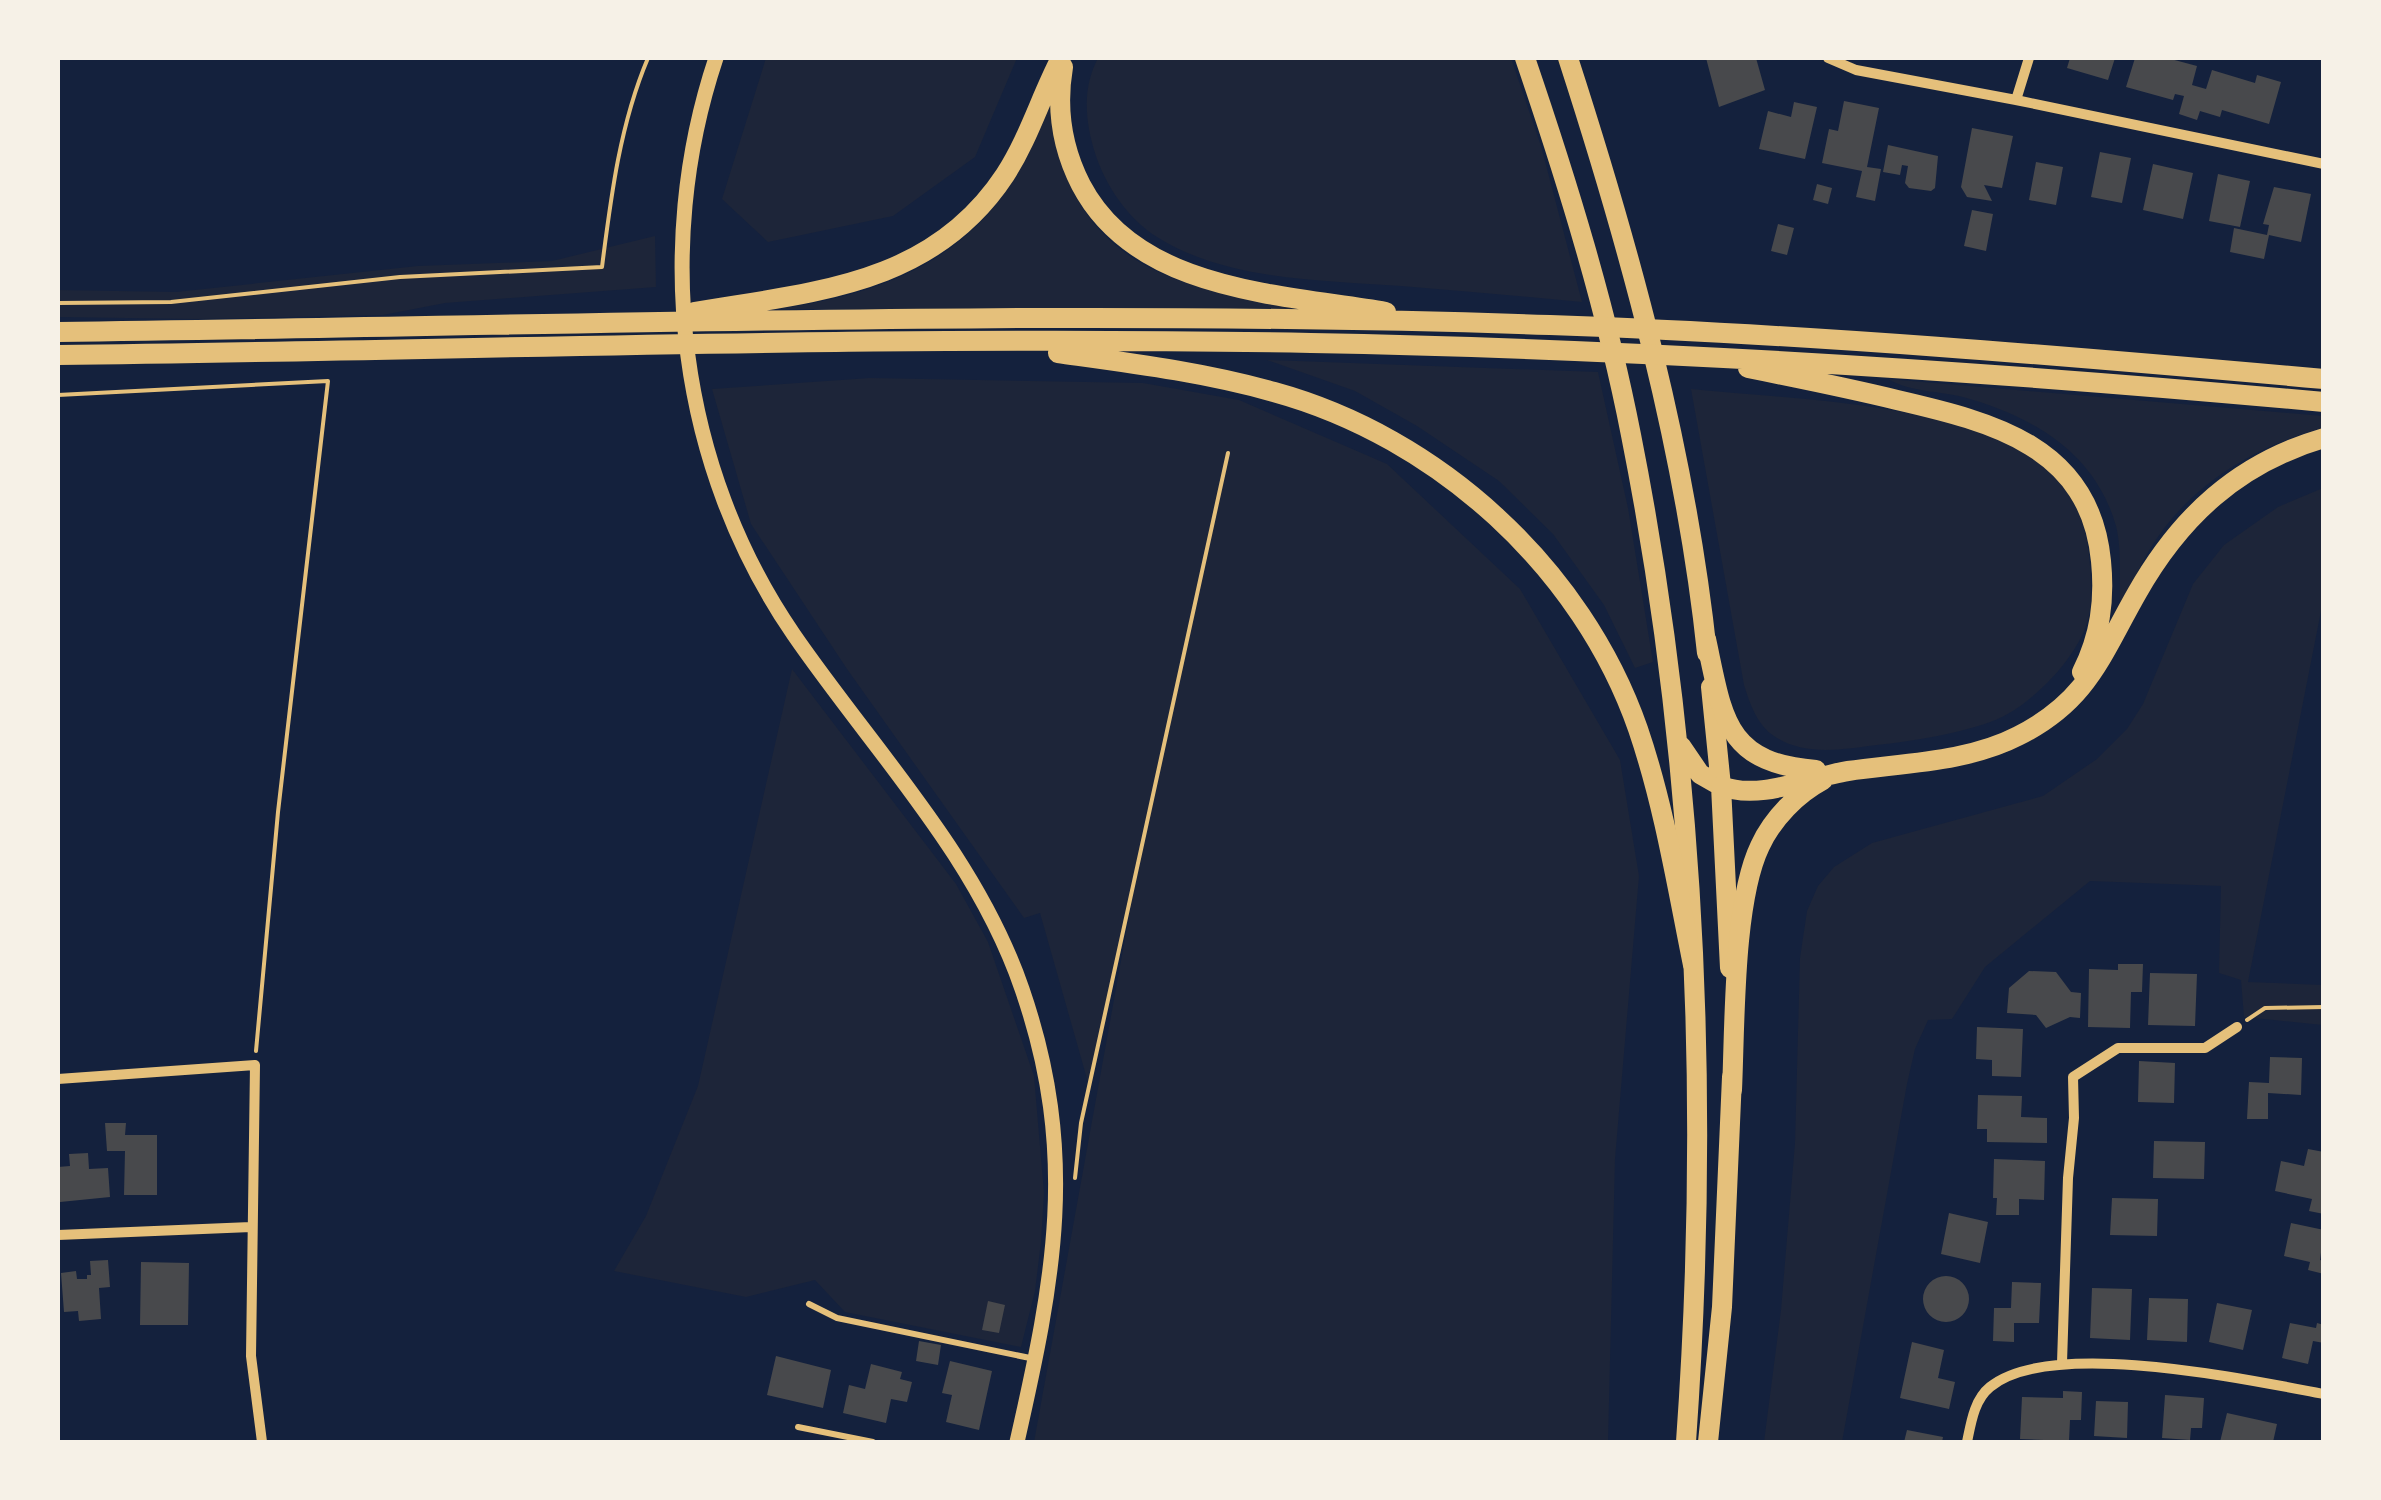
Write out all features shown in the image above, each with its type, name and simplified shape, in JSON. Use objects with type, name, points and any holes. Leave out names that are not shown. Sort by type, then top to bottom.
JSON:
[{"type":"main road","points":[[1063,58],[1060,85],[1064,142],[1088,198],[1124,238],[1148,255],[1212,280],[1447,322]]},
{"type":"main road","points":[[626,323],[840,286],[885,273],[914,259],[964,222],[1004,177],[1063,58]]},
{"type":"main road","points":[[1525,58],[1586,251],[1630,432],[1666,636],[1690,873],[1694,965],[1696,1214],[1686,1442]]},
{"type":"main road","points":[[1568,58],[1627,255],[1671,437],[1723,716],[1738,740],[1754,754],[1782,765],[1838,773]]},
{"type":"main road","points":[[58,332],[976,319],[1447,322],[1805,339],[2324,379]]},
{"type":"main road","points":[[976,342],[1200,374],[1276,392],[1345,417],[1393,442],[1469,492],[1522,542],[1557,584],[1607,660],[1637,726],[1658,796],[1694,965]]},
{"type":"main road","points":[[58,355],[976,342],[1321,343],[1672,354],[1970,372],[2324,402]]},
{"type":"main road","points":[[1672,354],[1845,387],[1946,412],[2000,428],[2062,468],[2079,491],[2099,538],[2103,595],[2100,624],[2087,662],[2065,697],[2039,724]]},
{"type":"main road","points":[[1678,740],[1700,774],[1721,786],[1754,790],[1994,746],[2039,724],[2090,678],[2160,554],[2206,500],[2274,455],[2324,438]]},
{"type":"main road","points":[[1706,640],[1721,786],[1732,1090]]},
{"type":"main road","points":[[1708,1442],[1722,1307],[1736,988],[1751,868],[1760,844],[1782,812],[1816,784],[1838,773]]},
{"type":"street","points":[[716,58],[690,152],[682,257],[684,316],[694,390],[719,490],[752,566],[796,637],[965,870],[988,911],[1022,989],[1042,1061],[1057,1190],[1050,1286],[1017,1442]]},
{"type":"street","points":[[1828,58],[1856,70],[2324,164]]},
{"type":"street","points":[[2016,100],[2028,58]]},
{"type":"street","points":[[2062,1362],[2073,1078],[2118,1048],[2205,1048],[2236,1026]]},
{"type":"street","points":[[58,1079],[255,1065],[251,1356],[262,1442]]},
{"type":"street","points":[[58,1236],[251,1226]]},
{"type":"street","points":[[1966,1442],[1975,1408],[1987,1389],[2014,1371],[2062,1362],[2204,1372],[2324,1394]]},
{"type":"lane","points":[[809,1304],[837,1318],[1036,1359]]},
{"type":"lane","points":[[798,1428],[873,1442]]},
{"type":"path","points":[[58,303],[171,302],[400,277],[602,268],[612,194],[632,98],[648,58]]},
{"type":"path","points":[[58,396],[328,381],[278,812],[255,1065]]},
{"type":"path","points":[[1075,1183],[1081,1124],[1228,453]]},
{"type":"path","points":[[2236,1026],[2265,1008],[2324,1007]]},
{"type":"shaded area","points":[[766,58],[1017,58],[975,157],[893,216],[768,242],[722,199]]},
{"type":"shaded area","points":[[1098,58],[1511,58],[1541,146],[1582,302],[1275,276],[1184,251],[1136,221],[1111,189],[1099,165],[1087,105],[1089,81]]},
{"type":"shaded area","points":[[1055,91],[1054,118],[1064,170],[1075,195],[1096,225],[1120,249],[1179,280],[1246,298],[1316,309],[777,309],[884,283],[947,251],[999,201],[1025,159]]},
{"type":"shaded area","points":[[655,236],[656,287],[445,303],[383,315],[58,317],[58,290],[176,292],[418,266],[552,261]]},
{"type":"shaded area","points":[[1267,360],[1598,372],[1628,508],[1653,662],[1635,668],[1604,605],[1553,534],[1499,481],[1417,426],[1355,391]]},
{"type":"shaded area","points":[[870,378],[1143,383],[1239,400],[1387,464],[1520,589],[1620,760],[1639,876],[1615,1159],[1608,1442],[1034,1442],[1132,900],[1089,1086],[1040,913],[1024,918],[847,669],[751,524],[712,389]]},
{"type":"shaded area","points":[[1888,379],[2323,416],[2323,428],[2248,458],[2203,488],[2166,526],[2120,604],[2116,526],[2093,477],[2077,458],[2013,415],[1963,397],[1915,389]]},
{"type":"shaded area","points":[[1691,389],[1909,414],[1993,438],[2042,464],[2072,499],[2087,541],[2090,609],[2087,624],[2070,656],[2045,685],[2016,709],[1976,727],[1923,739],[1838,749],[1798,747],[1774,736],[1759,720],[1744,685]]},
{"type":"shaded area","points":[[2323,488],[2323,601],[2248,982],[2323,985],[2323,1025],[2244,1017],[2241,980],[2219,973],[2221,886],[2090,881],[1985,967],[1952,1019],[1928,1020],[1915,1049],[1907,1084],[1842,1442],[1764,1442],[1781,1310],[1795,1143],[1800,958],[1807,911],[1818,886],[1834,867],[1872,843],[2043,796],[2097,759],[2127,729],[2143,704],[2193,584],[2224,545],[2278,507]]},
{"type":"shaded area","points":[[792,669],[956,884],[988,942],[1034,1076],[1044,1193],[1035,1291],[1021,1347],[845,1312],[815,1280],[746,1297],[614,1271],[646,1216],[698,1086]]},
{"type":"building","points":[[1706,58],[1756,58],[1765,90],[1719,107]]},
{"type":"building","points":[[2070,58],[2115,58],[2108,80],[2067,68]]},
{"type":"building","points":[[2135,58],[2167,58],[2197,66],[2192,85],[2206,89],[2212,70],[2255,83],[2257,75],[2281,82],[2269,124],[2222,110],[2220,117],[2200,111],[2197,120],[2179,114],[2184,96],[2175,94],[2173,100],[2126,87]]},
{"type":"building","points":[[1844,101],[1879,108],[1867,167],[1881,169],[1875,201],[1856,197],[1862,171],[1822,163],[1829,129],[1838,131]]},
{"type":"building","points":[[1794,102],[1817,107],[1805,159],[1759,149],[1768,111],[1791,117]]},
{"type":"building","points":[[1972,128],[2013,136],[2002,188],[1984,185],[1992,201],[1967,197],[1961,187]]},
{"type":"building","points":[[1888,145],[1938,156],[1935,188],[1909,188],[1905,183],[1908,166],[1902,165],[1900,175],[1883,172]]},
{"type":"building","points":[[2100,152],[2131,158],[2122,203],[2091,197]]},
{"type":"building","points":[[2036,162],[2063,167],[2056,205],[2029,200]]},
{"type":"building","points":[[2153,164],[2193,173],[2183,219],[2143,210]]},
{"type":"building","points":[[2218,174],[2250,181],[2240,227],[2209,221]]},
{"type":"building","points":[[1817,184],[1832,188],[1828,204],[1813,200]]},
{"type":"building","points":[[2274,187],[2311,194],[2301,242],[2269,235],[2264,259],[2230,252],[2234,228],[2267,235],[2269,225],[2263,224]]},
{"type":"building","points":[[1972,210],[1993,214],[1986,251],[1964,246]]},
{"type":"building","points":[[1778,224],[1794,228],[1787,255],[1771,251]]},
{"type":"building","points":[[2118,964],[2143,964],[2142,992],[2131,992],[2130,1028],[2088,1027],[2089,969],[2118,970]]},
{"type":"building","points":[[2029,971],[2056,972],[2071,992],[2081,993],[2080,1018],[2070,1017],[2046,1028],[2036,1015],[2007,1013],[2009,988]]},
{"type":"building","points":[[2150,973],[2197,974],[2195,1026],[2148,1025]]},
{"type":"building","points":[[1977,1027],[2023,1029],[2021,1077],[1992,1076],[1992,1060],[1976,1059]]},
{"type":"building","points":[[2270,1057],[2302,1058],[2301,1095],[2268,1093],[2268,1119],[2247,1119],[2249,1082],[2269,1083]]},
{"type":"building","points":[[2139,1061],[2175,1063],[2174,1103],[2138,1102]]},
{"type":"building","points":[[1978,1095],[2022,1096],[2021,1117],[2047,1118],[2047,1143],[1987,1142],[1987,1129],[1977,1129]]},
{"type":"building","points":[[105,1123],[126,1123],[125,1135],[157,1135],[157,1195],[124,1195],[125,1151],[107,1151]]},
{"type":"building","points":[[2154,1141],[2205,1142],[2204,1179],[2153,1178]]},
{"type":"building","points":[[2308,1149],[2324,1152],[2324,1214],[2309,1211],[2312,1199],[2275,1191],[2281,1161],[2304,1166]]},
{"type":"building","points":[[88,1153],[89,1169],[108,1168],[110,1197],[60,1202],[58,1167],[70,1166],[69,1154]]},
{"type":"building","points":[[1994,1159],[2045,1161],[2044,1200],[2019,1199],[2019,1215],[1996,1215]]},
{"type":"building","points":[[2112,1198],[2158,1199],[2157,1236],[2110,1235]]},
{"type":"building","points":[[1949,1213],[1988,1222],[1980,1263],[1941,1254]]},
{"type":"building","points":[[2291,1223],[2324,1230],[2320,1260],[2324,1261],[2324,1274],[2308,1270],[2310,1262],[2284,1256]]},
{"type":"building","points":[[108,1260],[110,1287],[99,1288],[101,1319],[79,1321],[78,1311],[64,1312],[61,1273],[76,1271],[77,1279],[87,1279],[91,1275],[90,1261]]},
{"type":"building","points":[[141,1262],[189,1263],[188,1325],[140,1325]]},
{"type":"building","points":[[1946,1276],[1963,1282],[1969,1299],[1963,1316],[1946,1322],[1929,1316],[1923,1299],[1929,1282]]},
{"type":"building","points":[[2012,1282],[2041,1283],[2039,1323],[2014,1323],[2014,1342],[1993,1341],[1994,1308],[2011,1308]]},
{"type":"building","points":[[2092,1288],[2132,1289],[2130,1340],[2090,1338]]},
{"type":"building","points":[[2149,1298],[2188,1299],[2187,1342],[2147,1340]]},
{"type":"building","points":[[988,1301],[1005,1305],[999,1333],[982,1330]]},
{"type":"building","points":[[2217,1303],[2252,1310],[2243,1350],[2209,1342]]},
{"type":"building","points":[[2290,1323],[2316,1328],[2317,1323],[2324,1325],[2324,1343],[2313,1341],[2308,1364],[2282,1358]]},
{"type":"building","points":[[919,1341],[941,1345],[938,1365],[916,1361]]},
{"type":"building","points":[[1912,1342],[1944,1350],[1938,1378],[1955,1382],[1949,1409],[1900,1398]]},
{"type":"building","points":[[776,1356],[831,1370],[823,1408],[767,1395]]},
{"type":"building","points":[[950,1361],[992,1371],[979,1430],[946,1422],[952,1395],[942,1393]]},
{"type":"building","points":[[871,1364],[902,1372],[900,1379],[912,1382],[907,1402],[891,1399],[886,1423],[843,1413],[849,1385],[865,1389]]},
{"type":"building","points":[[2063,1391],[2082,1392],[2081,1420],[2070,1420],[2069,1441],[2020,1439],[2022,1397],[2063,1398]]},
{"type":"building","points":[[2165,1395],[2204,1398],[2202,1428],[2191,1428],[2190,1440],[2162,1438]]},
{"type":"building","points":[[2096,1401],[2128,1402],[2127,1438],[2094,1436]]},
{"type":"building","points":[[2227,1413],[2277,1424],[2273,1442],[2220,1442]]},
{"type":"building","points":[[1907,1430],[1943,1437],[1942,1442],[1904,1442]]}]
